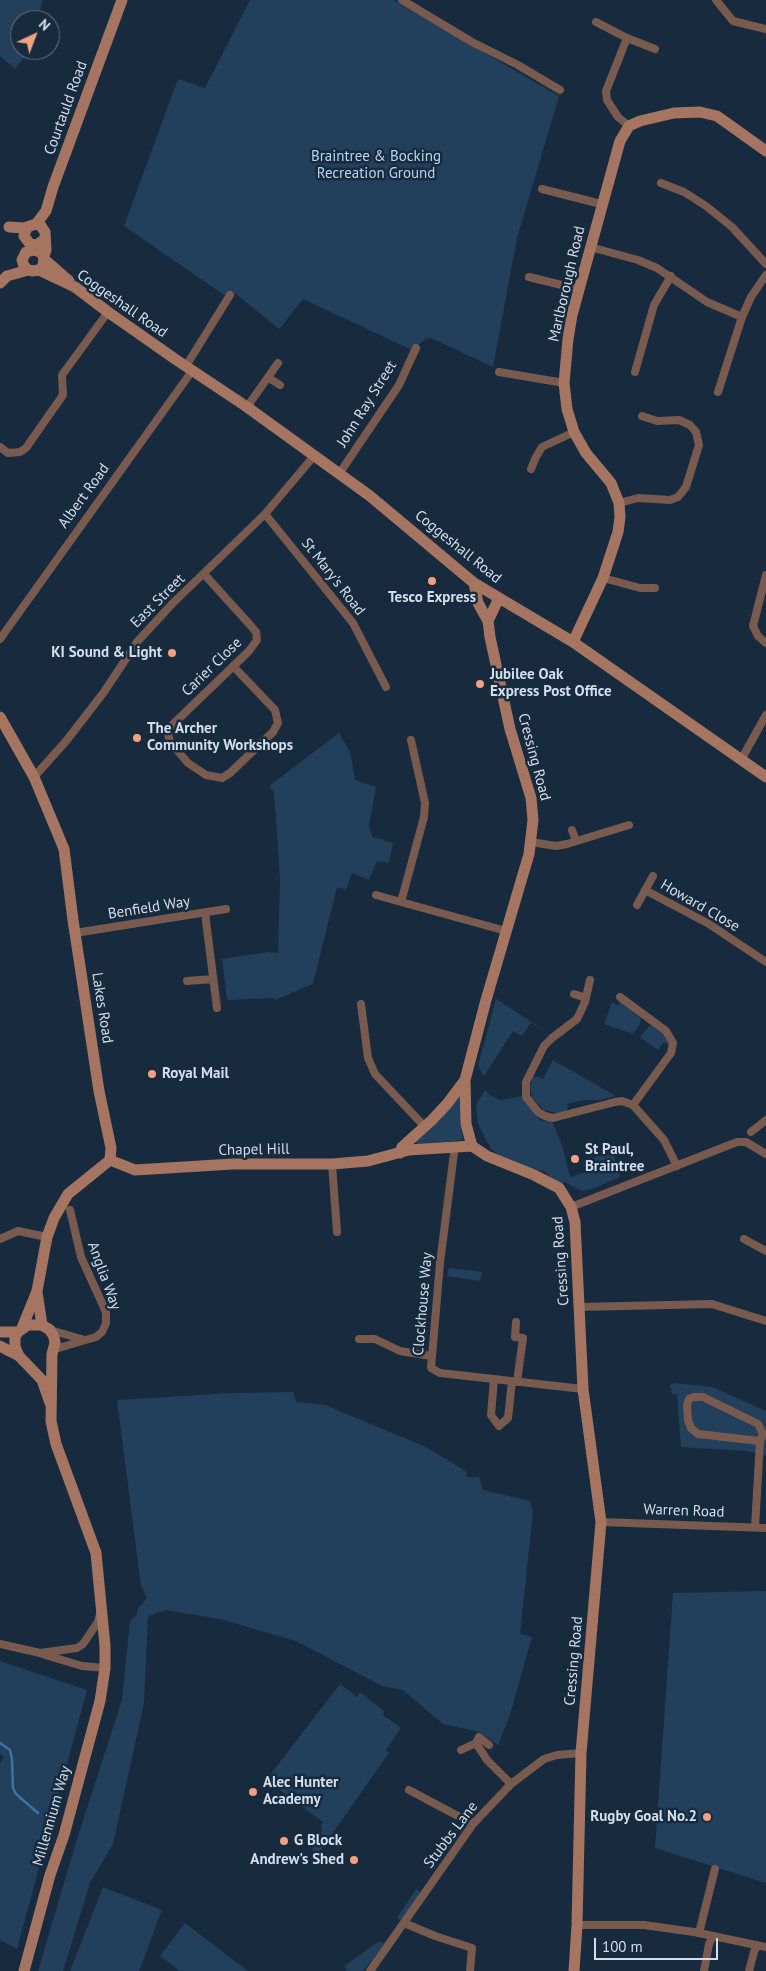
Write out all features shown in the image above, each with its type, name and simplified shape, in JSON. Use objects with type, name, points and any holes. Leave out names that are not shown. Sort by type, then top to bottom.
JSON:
[{"type":"street","name":"Courtauld Road","points":[[33,233],[46,211],[53,187],[122,0]]},
{"type":"street","points":[[402,0],[472,42],[518,65],[560,90]]},
{"type":"street","points":[[716,0],[732,21],[766,29]]},
{"type":"street","points":[[596,22],[626,38],[655,49]]},
{"type":"street","points":[[626,38],[606,90],[607,100],[618,116],[629,126],[640,120],[674,113],[700,112],[717,116],[765,147]]},
{"type":"street","name":"Marlborough Road","points":[[573,642],[603,578],[618,532],[620,517],[619,503],[611,483],[586,453],[574,432],[567,409],[564,383],[568,339],[578,289],[601,204],[620,141],[629,126]]},
{"type":"street","points":[[661,183],[684,192],[706,206],[732,227],[766,264]]},
{"type":"street","points":[[542,189],[601,204]]},
{"type":"street","points":[[4,224],[14,233],[33,233]]},
{"type":"street","points":[[33,233],[22,243],[24,266],[39,264]]},
{"type":"street","points":[[3,279],[39,264],[46,250],[33,233]]},
{"type":"street","points":[[590,247],[638,260],[671,276],[708,302],[742,318]]},
{"type":"street","points":[[3,279],[13,264],[34,250],[40,252],[39,264]]},
{"type":"street","name":"Coggeshall Road","points":[[39,264],[247,407],[339,474],[389,511],[474,583],[573,642],[766,777]]},
{"type":"street","points":[[718,392],[742,318],[751,297],[766,275]]},
{"type":"street","points":[[635,372],[654,304],[671,276]]},
{"type":"street","points":[[529,277],[578,289]]},
{"type":"street","points":[[189,368],[230,295]]},
{"type":"street","points":[[0,446],[8,453],[20,452],[26,448],[63,395],[62,375],[108,312]]},
{"type":"street","name":"John Ray Street","points":[[339,474],[399,385],[416,348]]},
{"type":"street","points":[[247,407],[278,363]]},
{"type":"street","name":"Albert Road","points":[[0,638],[189,368]]},
{"type":"street","points":[[499,372],[564,383]]},
{"type":"street","points":[[269,378],[280,385]]},
{"type":"street","points":[[619,503],[638,498],[670,500],[678,497],[686,488],[699,446],[696,432],[690,425],[679,420],[657,421],[642,416]]},
{"type":"street","points":[[531,469],[542,447],[574,432]]},
{"type":"street","name":"East Street","points":[[34,778],[67,740],[104,692],[137,642],[172,604],[265,514],[314,456]]},
{"type":"street","name":"St Mary's Road","points":[[265,514],[353,622],[386,687]]},
{"type":"street","name":"Carier Close","points":[[204,574],[234,605],[256,632],[257,640],[167,730],[170,742],[188,763],[206,775],[222,778],[230,773],[273,732],[278,723],[275,710],[233,666]]},
{"type":"street","points":[[766,575],[754,622],[754,630],[766,643]]},
{"type":"street","points":[[603,578],[640,588],[655,588]]},
{"type":"street","name":"Cressing Road","points":[[474,583],[478,603],[488,620],[510,729],[533,810],[531,842],[465,1080],[466,1124],[472,1146],[487,1156],[534,1175],[559,1188],[572,1207],[578,1246],[579,1307],[584,1389],[601,1522],[581,1753],[577,1925],[574,1971]]},
{"type":"street","points":[[488,620],[499,598]]},
{"type":"street","points":[[741,760],[766,715]]},
{"type":"street","name":"Lakes Road","points":[[0,717],[34,778],[64,849],[99,1091],[111,1148],[110,1160]]},
{"type":"street","points":[[401,902],[424,817],[425,803],[411,740]]},
{"type":"street","points":[[531,842],[556,846],[629,825]]},
{"type":"street","points":[[572,830],[576,841]]},
{"type":"street","points":[[637,905],[653,876]]},
{"type":"street","name":"Howard Close","points":[[645,890],[709,924],[766,962]]},
{"type":"street","points":[[376,895],[506,931]]},
{"type":"street","name":"Benfield Way","points":[[75,933],[226,909]]},
{"type":"street","points":[[206,913],[217,1008]]},
{"type":"street","points":[[187,981],[213,979]]},
{"type":"street","points":[[590,980],[586,998],[577,1019],[548,1042],[540,1055],[526,1082],[526,1097],[533,1107],[545,1116],[558,1118],[615,1102],[622,1101],[633,1105],[664,1140],[678,1166]]},
{"type":"street","points":[[574,994],[586,998]]},
{"type":"street","points":[[620,998],[666,1031],[673,1043],[671,1053],[633,1105]]},
{"type":"street","points":[[361,1004],[368,1058],[375,1074],[425,1127]]},
{"type":"street","points":[[400,1153],[402,1147],[447,1104],[465,1080]]},
{"type":"street","points":[[751,1132],[766,1120]]},
{"type":"street","points":[[572,1207],[738,1142],[746,1142],[766,1154]]},
{"type":"street","name":"Chapel Hill","points":[[110,1160],[135,1170],[233,1164],[332,1164],[368,1161],[409,1150],[472,1146]]},
{"type":"street","name":"Clockhouse Way","points":[[453,1148],[431,1368],[440,1374],[584,1389]]},
{"type":"street","points":[[50,1403],[42,1380],[23,1360],[15,1347],[16,1337],[37,1291],[47,1237],[54,1218],[68,1194],[110,1160]]},
{"type":"street","points":[[332,1164],[337,1232]]},
{"type":"street","name":"Anglia Way","points":[[54,1352],[102,1332],[106,1323],[106,1312],[81,1257],[70,1210]]},
{"type":"street","points":[[0,1239],[18,1231],[47,1237]]},
{"type":"street","points":[[744,1239],[766,1251]]},
{"type":"street","points":[[37,1291],[46,1327],[54,1337],[50,1403]]},
{"type":"street","points":[[579,1307],[712,1304],[766,1321]]},
{"type":"street","points":[[494,1379],[491,1415],[499,1426],[508,1418],[523,1338],[515,1337],[516,1322]]},
{"type":"street","points":[[0,1332],[20,1330],[28,1324],[46,1327],[85,1340]]},
{"type":"street","points":[[359,1339],[375,1339],[400,1351],[432,1356]]},
{"type":"street","points":[[0,1346],[23,1360],[36,1364],[44,1362],[54,1352]]},
{"type":"street","points":[[755,1527],[763,1436],[758,1424],[704,1397],[694,1397],[689,1400],[687,1405],[688,1420],[691,1428],[698,1434],[763,1436]]},
{"type":"street","name":"Millennium Way","points":[[24,1971],[50,1875],[64,1836],[100,1700],[106,1668],[96,1553],[56,1444],[51,1421],[50,1403]]},
{"type":"street","name":"Warren Road","points":[[601,1522],[766,1528]]},
{"type":"street","points":[[40,1653],[62,1652],[77,1648],[83,1644],[98,1622],[102,1610]]},
{"type":"street","points":[[0,1644],[40,1653],[82,1666],[106,1668]]},
{"type":"street","points":[[461,1750],[476,1743],[479,1737],[489,1745]]},
{"type":"street","points":[[468,1740],[476,1743],[487,1760],[511,1784]]},
{"type":"street","name":"Stubbs Lane","points":[[370,1971],[473,1824],[511,1784],[544,1759],[556,1755],[581,1753]]},
{"type":"street","points":[[409,1790],[473,1824]]},
{"type":"street","points":[[698,1933],[715,1869]]},
{"type":"street","points":[[404,1923],[435,1936],[472,1948],[470,1971]]},
{"type":"street","points":[[577,1925],[644,1925],[698,1933],[766,1947]]},
{"type":"street","points":[[704,1971],[709,1944],[713,1936]]},
{"type":"street","points":[[749,1971],[757,1945]]},
{"type":"green space","points":[[0,0],[43,0],[40,10],[10,10],[10,60],[22,60],[15,69],[0,56]]},
{"type":"green space","name":"Braintree & Bocking Recreation Ground","points":[[250,0],[393,0],[559,96],[517,238],[493,367],[431,338],[425,339],[412,350],[303,299],[279,329],[236,294],[224,295],[124,226],[178,79],[205,88]]},
{"type":"green space","points":[[339,733],[350,752],[355,780],[376,787],[369,826],[373,838],[393,843],[390,859],[388,863],[377,861],[369,880],[352,873],[346,890],[337,887],[313,984],[275,1000],[273,998],[227,1000],[222,959],[269,952],[278,953],[280,881],[274,792],[269,786]]},
{"type":"green space","points":[[496,999],[547,1032],[531,1023],[522,1036],[513,1031],[484,1076],[478,1066]]},
{"type":"green space","points":[[621,1001],[641,1019],[633,1034],[604,1024],[612,1002],[618,1006]]},
{"type":"green space","points":[[650,1025],[666,1036],[669,1046],[664,1042],[658,1050],[640,1037]]},
{"type":"green space","points":[[553,1060],[616,1096],[567,1104],[568,1110],[558,1113],[544,1110],[532,1098],[530,1087],[533,1077],[543,1079]]},
{"type":"green space","points":[[485,1090],[491,1096],[501,1100],[521,1096],[535,1115],[542,1121],[552,1121],[562,1145],[570,1177],[589,1171],[587,1164],[598,1155],[610,1154],[614,1156],[620,1177],[595,1188],[582,1191],[564,1182],[560,1186],[545,1171],[536,1170],[502,1158],[491,1149],[478,1124],[476,1105]]},
{"type":"green space","points":[[461,1092],[463,1093],[460,1123],[463,1140],[420,1145],[414,1142]]},
{"type":"green space","points":[[449,1268],[482,1272],[480,1281],[447,1276]]},
{"type":"green space","points":[[674,1383],[712,1387],[766,1411],[766,1456],[748,1451],[681,1447],[677,1394],[672,1394],[670,1385]]},
{"type":"green space","points":[[293,1392],[296,1402],[325,1405],[426,1447],[467,1472],[466,1477],[479,1477],[483,1490],[530,1501],[533,1512],[520,1634],[532,1637],[510,1715],[498,1745],[480,1732],[443,1724],[403,1690],[382,1686],[296,1641],[220,1619],[166,1610],[148,1616],[144,1703],[113,1844],[90,1883],[63,1971],[38,1971],[77,1839],[122,1700],[130,1621],[137,1615],[137,1610],[147,1598],[141,1586],[117,1400],[231,1393]]},
{"type":"green space","points":[[766,1591],[766,1883],[655,1848],[673,1593]]},
{"type":"green space","points":[[0,1661],[87,1690],[17,1949],[0,1940],[0,1764],[4,1756],[0,1754]]},
{"type":"green space","points":[[340,1684],[357,1697],[360,1692],[384,1711],[383,1715],[401,1728],[386,1750],[389,1753],[318,1854],[312,1850],[322,1835],[321,1825],[323,1822],[266,1780]]},
{"type":"green space","points":[[103,1887],[162,1910],[139,1971],[70,1971]]},
{"type":"green space","points":[[416,1889],[423,1893],[402,1921],[397,1918]]},
{"type":"green space","points":[[185,1923],[248,1971],[180,1971],[160,1956]]},
{"type":"green space","points":[[378,1942],[386,1943],[363,1971],[347,1971],[344,1966]]},
{"type":"waterway","points":[[0,1743],[10,1750],[13,1788],[16,1794],[38,1813]]},
{"type":"place","name":"Tesco Express","points":[[432,581]]},
{"type":"place","name":"KI Sound & Light","points":[[172,653]]},
{"type":"place","name":"Jubilee Oak Express Post Office","points":[[480,684]]},
{"type":"place","name":"The Archer Community Workshops","points":[[137,738]]},
{"type":"place","name":"Royal Mail","points":[[152,1074]]},
{"type":"place","name":"St Paul, Braintree","points":[[575,1159]]},
{"type":"place","name":"Alec Hunter Academy","points":[[253,1792]]},
{"type":"place","name":"Rugby Goal No.2","points":[[707,1817]]},
{"type":"place","name":"G Block","points":[[284,1841]]},
{"type":"place","name":"Andrew's Shed","points":[[354,1860]]}]
